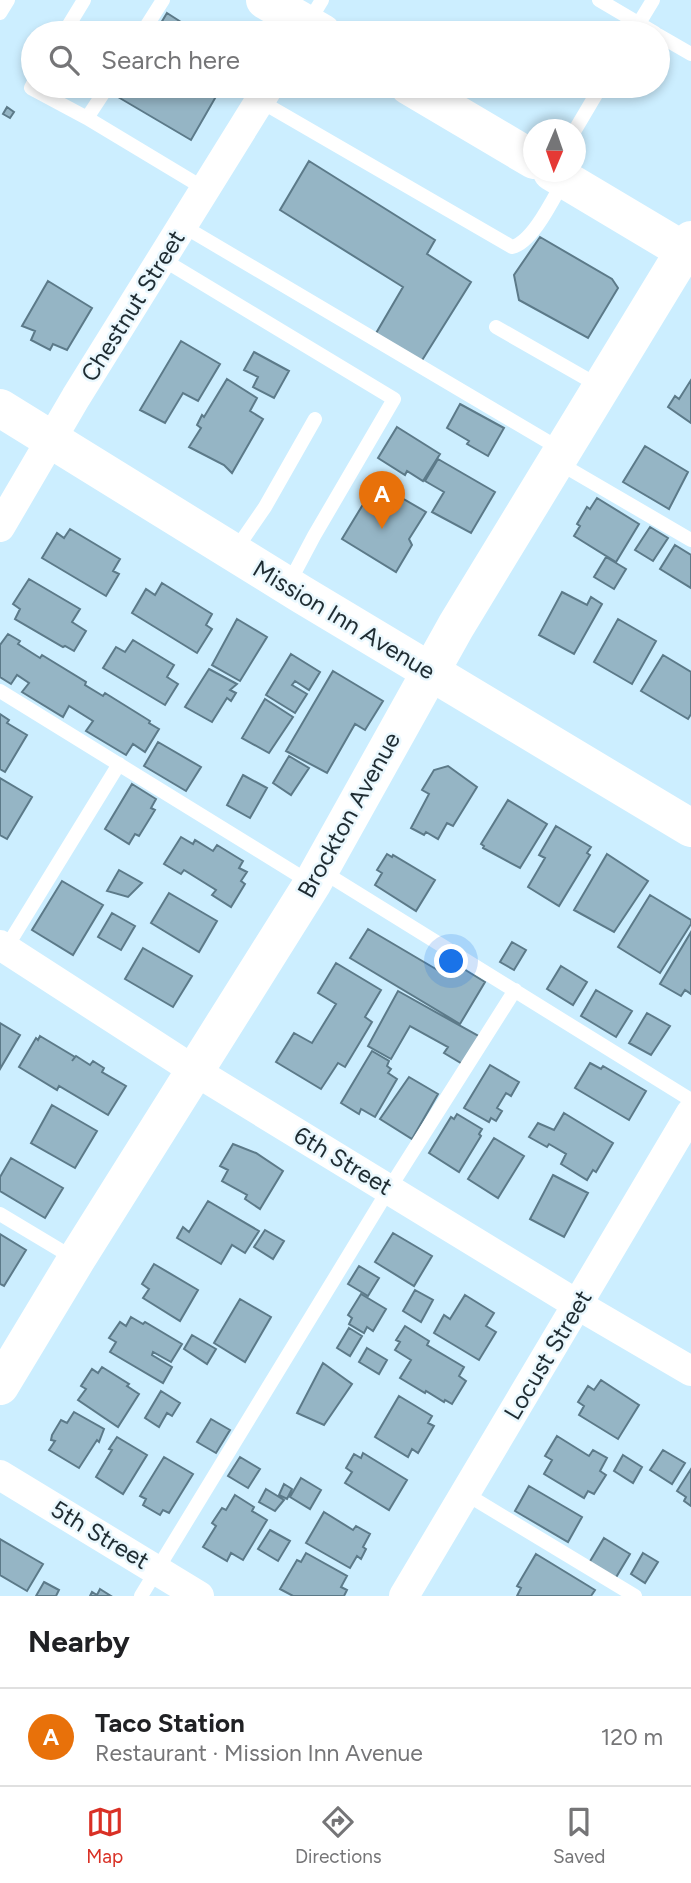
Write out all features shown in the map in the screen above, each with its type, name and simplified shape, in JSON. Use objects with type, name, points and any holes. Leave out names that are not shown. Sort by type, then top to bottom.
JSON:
[{"type":"main road","points":[[265,0],[309,21]]},
{"type":"main road","points":[[429,98],[523,154]]},
{"type":"main road","points":[[571,182],[689,248]]},
{"type":"main road","name":"Brockton Avenue","points":[[0,1386],[316,877],[430,671],[689,248]]},
{"type":"main road","name":"Mission Inn Avenue","points":[[0,408],[233,553],[691,828]]},
{"type":"street","name":"Chestnut Street","points":[[0,527],[261,98]]},
{"type":"street","name":"6th Street","points":[[3,947],[195,1072],[691,1371]]},
{"type":"street","name":"Locust Street","points":[[404,1596],[691,1113]]},
{"type":"street","name":"5th Street","points":[[0,1475],[199,1596]]},
{"type":"lane","points":[[0,13],[8,0]]},
{"type":"lane","points":[[71,21],[84,0]]},
{"type":"lane","points":[[150,21],[163,0]]},
{"type":"lane","points":[[599,0],[626,21]]},
{"type":"lane","points":[[641,21],[653,0]]},
{"type":"lane","points":[[670,42],[691,54]]},
{"type":"lane","points":[[53,98],[205,189]]},
{"type":"lane","points":[[87,118],[100,98]]},
{"type":"lane","points":[[272,98],[512,247],[521,244],[535,227],[547,182]]},
{"type":"lane","points":[[582,119],[594,98]]},
{"type":"lane","points":[[183,226],[560,456],[691,540]]},
{"type":"lane","points":[[162,259],[394,399],[288,586]]},
{"type":"lane","points":[[496,327],[602,388]]},
{"type":"lane","points":[[233,553],[265,507],[315,419]]},
{"type":"lane","points":[[0,691],[119,764],[515,990],[691,1100]]},
{"type":"lane","points":[[3,947],[119,764]]},
{"type":"lane","points":[[141,1596],[388,1189],[515,990]]},
{"type":"lane","points":[[0,1214],[76,1260]]},
{"type":"lane","points":[[466,1494],[635,1596]]},
{"type":"building","points":[[167,13],[179,21],[162,21]]},
{"type":"building","points":[[120,98],[215,98],[191,140]]},
{"type":"building","points":[[7,107],[14,112],[10,118],[3,114]]},
{"type":"building","points":[[309,161],[435,240],[427,254],[471,282],[421,362],[375,335],[403,287],[280,210]]},
{"type":"building","points":[[540,237],[612,279],[618,288],[588,338],[519,300],[514,275]]},
{"type":"building","points":[[48,281],[92,308],[67,350],[53,344],[50,350],[31,340],[35,331],[22,326]]},
{"type":"building","points":[[181,341],[220,364],[198,401],[183,393],[165,423],[140,410]]},
{"type":"building","points":[[254,352],[289,371],[274,398],[253,387],[258,377],[244,370]]},
{"type":"building","points":[[227,379],[257,398],[250,411],[263,419],[232,473],[224,465],[189,447],[201,428],[197,425],[202,415],[204,417]]},
{"type":"building","points":[[691,380],[691,423],[668,407],[675,396],[679,399]]},
{"type":"building","points":[[460,404],[504,428],[488,456],[447,428]]},
{"type":"building","points":[[397,427],[440,454],[423,481],[407,471],[405,475],[378,458]]},
{"type":"building","points":[[645,446],[688,472],[669,509],[623,482]]},
{"type":"building","points":[[438,459],[495,492],[471,533],[432,512],[444,492],[425,481]]},
{"type":"building","points":[[376,483],[426,512],[409,539],[412,545],[396,572],[342,539]]},
{"type":"building","points":[[597,498],[639,524],[616,562],[574,536],[580,526],[577,524],[587,507],[590,509]]},
{"type":"building","points":[[650,527],[668,538],[653,561],[635,550]]},
{"type":"building","points":[[70,529],[120,559],[113,571],[119,574],[106,596],[42,558],[57,533],[64,538]]},
{"type":"building","points":[[675,545],[691,555],[691,588],[660,569]]},
{"type":"building","points":[[606,557],[626,569],[614,589],[594,577]]},
{"type":"building","points":[[29,579],[80,609],[72,622],[86,631],[74,651],[15,619],[20,609],[13,604]]},
{"type":"building","points":[[162,583],[212,614],[206,625],[212,629],[197,653],[132,613],[146,589],[155,595]]},
{"type":"building","points":[[562,592],[587,605],[591,597],[602,604],[574,654],[539,635]]},
{"type":"building","points":[[237,619],[267,637],[240,681],[212,665]]},
{"type":"building","points":[[618,619],[656,641],[632,684],[594,662]]},
{"type":"building","points":[[8,634],[40,658],[42,655],[86,682],[85,685],[103,696],[105,693],[150,721],[149,723],[159,729],[145,752],[133,744],[126,755],[86,731],[93,721],[69,706],[63,717],[22,692],[29,683],[17,675],[11,684],[0,677],[0,645]]},
{"type":"building","points":[[133,640],[174,665],[167,677],[178,684],[165,705],[103,668],[116,647],[125,652]]},
{"type":"building","points":[[291,654],[320,672],[309,690],[295,681],[292,685],[307,694],[295,713],[266,695]]},
{"type":"building","points":[[663,655],[691,672],[691,714],[688,719],[641,691]]},
{"type":"building","points":[[209,669],[237,684],[230,690],[236,693],[231,701],[227,698],[212,722],[185,707]]},
{"type":"building","points":[[333,671],[383,701],[365,730],[355,724],[327,773],[286,751]]},
{"type":"building","points":[[265,699],[293,717],[269,753],[242,738]]},
{"type":"building","points":[[0,714],[9,720],[7,723],[27,735],[5,772],[0,769]]},
{"type":"building","points":[[158,742],[201,767],[186,791],[144,766]]},
{"type":"building","points":[[289,756],[309,768],[291,795],[273,783]]},
{"type":"building","points":[[448,766],[477,787],[453,826],[447,823],[438,839],[411,828],[429,794],[422,790],[434,770]]},
{"type":"building","points":[[243,775],[267,788],[250,818],[227,805]]},
{"type":"building","points":[[0,778],[32,797],[7,839],[0,835]]},
{"type":"building","points":[[132,784],[156,799],[151,808],[155,810],[139,836],[135,834],[129,844],[105,829]]},
{"type":"building","points":[[508,800],[547,824],[520,868],[483,848],[481,844]]},
{"type":"building","points":[[556,826],[591,847],[587,853],[590,855],[559,906],[528,887],[545,858],[539,855]]},
{"type":"building","points":[[181,837],[193,844],[195,840],[213,851],[217,845],[243,861],[239,868],[247,872],[241,881],[245,884],[231,907],[212,895],[216,890],[184,870],[181,874],[164,864]]},
{"type":"building","points":[[387,854],[435,880],[416,911],[375,885],[382,873],[377,870]]},
{"type":"building","points":[[607,854],[648,881],[614,932],[574,910]]},
{"type":"building","points":[[119,870],[142,883],[128,897],[107,891]]},
{"type":"building","points":[[62,881],[103,905],[73,955],[32,930]]},
{"type":"building","points":[[169,893],[217,921],[199,952],[151,923]]},
{"type":"building","points":[[650,895],[691,920],[660,973],[618,947]]},
{"type":"building","points":[[112,913],[135,926],[121,950],[98,937]]},
{"type":"building","points":[[368,929],[446,975],[454,963],[485,982],[460,1024],[350,958]]},
{"type":"building","points":[[691,932],[691,994],[685,990],[681,996],[660,984]]},
{"type":"building","points":[[512,942],[526,950],[514,970],[500,962]]},
{"type":"building","points":[[143,948],[192,976],[173,1007],[125,979]]},
{"type":"building","points":[[336,963],[381,990],[365,1017],[372,1022],[345,1067],[338,1063],[321,1089],[276,1062],[294,1033],[312,1043],[336,1004],[318,993]]},
{"type":"building","points":[[561,966],[587,982],[573,1005],[547,989]]},
{"type":"building","points":[[596,990],[632,1011],[616,1037],[581,1016]]},
{"type":"building","points":[[398,991],[482,1038],[466,1066],[444,1053],[448,1047],[410,1026],[391,1059],[368,1046]]},
{"type":"building","points":[[647,1013],[670,1026],[651,1055],[629,1043]]},
{"type":"building","points":[[0,1023],[20,1035],[0,1069]]},
{"type":"building","points":[[40,1036],[75,1057],[72,1061],[76,1056],[90,1065],[93,1061],[104,1068],[102,1072],[126,1086],[108,1115],[59,1086],[57,1090],[19,1067],[36,1038],[38,1040]]},
{"type":"building","points":[[372,1051],[389,1061],[387,1066],[391,1069],[388,1073],[397,1079],[375,1117],[361,1109],[359,1114],[341,1103]]},
{"type":"building","points":[[590,1063],[601,1069],[603,1066],[646,1091],[629,1120],[575,1088]]},
{"type":"building","points":[[490,1065],[519,1082],[511,1096],[506,1093],[497,1108],[502,1111],[496,1121],[491,1118],[489,1122],[464,1108]]},
{"type":"building","points":[[409,1077],[438,1094],[412,1139],[380,1119]]},
{"type":"building","points":[[52,1105],[97,1131],[75,1168],[31,1143]]},
{"type":"building","points":[[564,1113],[613,1143],[596,1172],[593,1170],[587,1180],[561,1164],[566,1154],[529,1137],[538,1123],[554,1130]]},
{"type":"building","points":[[457,1114],[482,1129],[479,1134],[481,1136],[459,1172],[429,1153],[451,1117],[454,1119]]},
{"type":"building","points":[[494,1138],[524,1156],[498,1198],[468,1179]]},
{"type":"building","points":[[233,1144],[256,1153],[283,1171],[260,1209],[245,1199],[247,1195],[222,1181],[228,1170],[220,1166]]},
{"type":"building","points":[[11,1158],[63,1188],[45,1218],[0,1191],[0,1177]]},
{"type":"building","points":[[553,1175],[588,1193],[564,1237],[530,1219]]},
{"type":"building","points":[[208,1201],[259,1231],[245,1253],[232,1245],[221,1264],[177,1238],[183,1227],[189,1232]]},
{"type":"building","points":[[265,1230],[284,1241],[273,1259],[254,1247]]},
{"type":"building","points":[[393,1233],[432,1256],[414,1286],[375,1262]]},
{"type":"building","points":[[0,1234],[26,1250],[4,1286],[0,1284]]},
{"type":"building","points":[[154,1264],[198,1290],[180,1321],[143,1298],[149,1289],[142,1284]]},
{"type":"building","points":[[359,1266],[379,1278],[368,1296],[348,1284]]},
{"type":"building","points":[[415,1290],[433,1300],[421,1322],[403,1311]]},
{"type":"building","points":[[361,1294],[386,1309],[373,1331],[367,1327],[364,1333],[349,1324],[352,1318],[348,1315]]},
{"type":"building","points":[[465,1295],[494,1313],[486,1326],[496,1332],[479,1360],[434,1333],[444,1315],[450,1319]]},
{"type":"building","points":[[240,1299],[271,1317],[245,1362],[214,1343]]},
{"type":"building","points":[[131,1317],[143,1324],[145,1322],[182,1344],[171,1362],[153,1352],[152,1355],[172,1367],[163,1383],[110,1352],[116,1342],[109,1338],[120,1322],[126,1326]]},
{"type":"building","points":[[405,1326],[429,1341],[427,1345],[464,1367],[459,1376],[466,1381],[452,1404],[426,1391],[425,1393],[400,1378],[411,1360],[395,1350],[400,1342],[396,1340]]},
{"type":"building","points":[[349,1328],[362,1336],[350,1356],[337,1348]]},
{"type":"building","points":[[192,1335],[216,1349],[207,1364],[184,1349]]},
{"type":"building","points":[[367,1348],[387,1360],[379,1374],[359,1362]]},
{"type":"building","points":[[323,1363],[352,1384],[324,1425],[297,1413]]},
{"type":"building","points":[[102,1367],[129,1384],[127,1386],[139,1394],[118,1427],[78,1400],[86,1389],[81,1386],[92,1369],[98,1373]]},
{"type":"building","points":[[601,1380],[639,1405],[618,1439],[579,1415],[584,1406],[578,1402],[588,1386],[594,1390]]},
{"type":"building","points":[[161,1391],[180,1403],[172,1416],[167,1413],[159,1427],[145,1418]]},
{"type":"building","points":[[399,1396],[432,1416],[428,1423],[434,1426],[418,1453],[412,1449],[408,1457],[375,1437]]},
{"type":"building","points":[[74,1412],[104,1429],[99,1442],[97,1440],[79,1468],[49,1450],[55,1441],[51,1440],[52,1435],[61,1420],[67,1423]]},
{"type":"building","points":[[211,1419],[230,1430],[216,1453],[197,1442]]},
{"type":"building","points":[[557,1436],[589,1456],[593,1450],[607,1458],[600,1471],[606,1475],[594,1494],[588,1491],[584,1498],[544,1474],[552,1460],[545,1456]]},
{"type":"building","points":[[117,1437],[147,1455],[123,1494],[96,1477]]},
{"type":"building","points":[[663,1450],[685,1463],[672,1484],[650,1470]]},
{"type":"building","points":[[363,1453],[407,1480],[389,1510],[345,1483],[352,1472],[346,1468],[354,1454],[361,1458]]},
{"type":"building","points":[[623,1455],[642,1467],[633,1483],[614,1471]]},
{"type":"building","points":[[164,1457],[193,1474],[169,1513],[163,1510],[160,1515],[143,1505],[146,1499],[140,1496]]},
{"type":"building","points":[[240,1457],[260,1469],[248,1488],[228,1476]]},
{"type":"building","points":[[691,1469],[691,1506],[684,1501],[686,1497],[677,1491]]},
{"type":"building","points":[[301,1478],[321,1490],[310,1509],[290,1497]]},
{"type":"building","points":[[284,1484],[292,1489],[287,1499],[279,1495]]},
{"type":"building","points":[[529,1486],[582,1517],[568,1542],[515,1511]]},
{"type":"building","points":[[266,1489],[284,1500],[275,1511],[259,1502]]},
{"type":"building","points":[[235,1495],[254,1507],[252,1511],[267,1520],[243,1560],[231,1553],[227,1561],[203,1547],[216,1526],[212,1523],[222,1508],[226,1510]]},
{"type":"building","points":[[324,1512],[353,1530],[356,1526],[370,1534],[363,1547],[366,1549],[361,1559],[357,1556],[350,1568],[306,1543]]},
{"type":"building","points":[[270,1530],[290,1541],[278,1561],[258,1549]]},
{"type":"building","points":[[604,1538],[630,1554],[615,1579],[589,1563]]},
{"type":"building","points":[[0,1539],[43,1564],[27,1591],[0,1575]]},
{"type":"building","points":[[306,1553],[347,1576],[341,1587],[347,1590],[344,1596],[293,1596],[280,1589],[297,1560],[301,1562]]},
{"type":"building","points":[[643,1553],[658,1562],[645,1583],[631,1574]]},
{"type":"building","points":[[536,1554],[595,1590],[591,1596],[517,1596],[521,1588],[517,1586]]},
{"type":"building","points":[[44,1582],[59,1590],[56,1596],[36,1596]]},
{"type":"building","points":[[100,1589],[111,1596],[90,1596],[92,1592],[97,1595]]},
{"type":"place","name":"Taco Station","points":[[382,529]]}]
